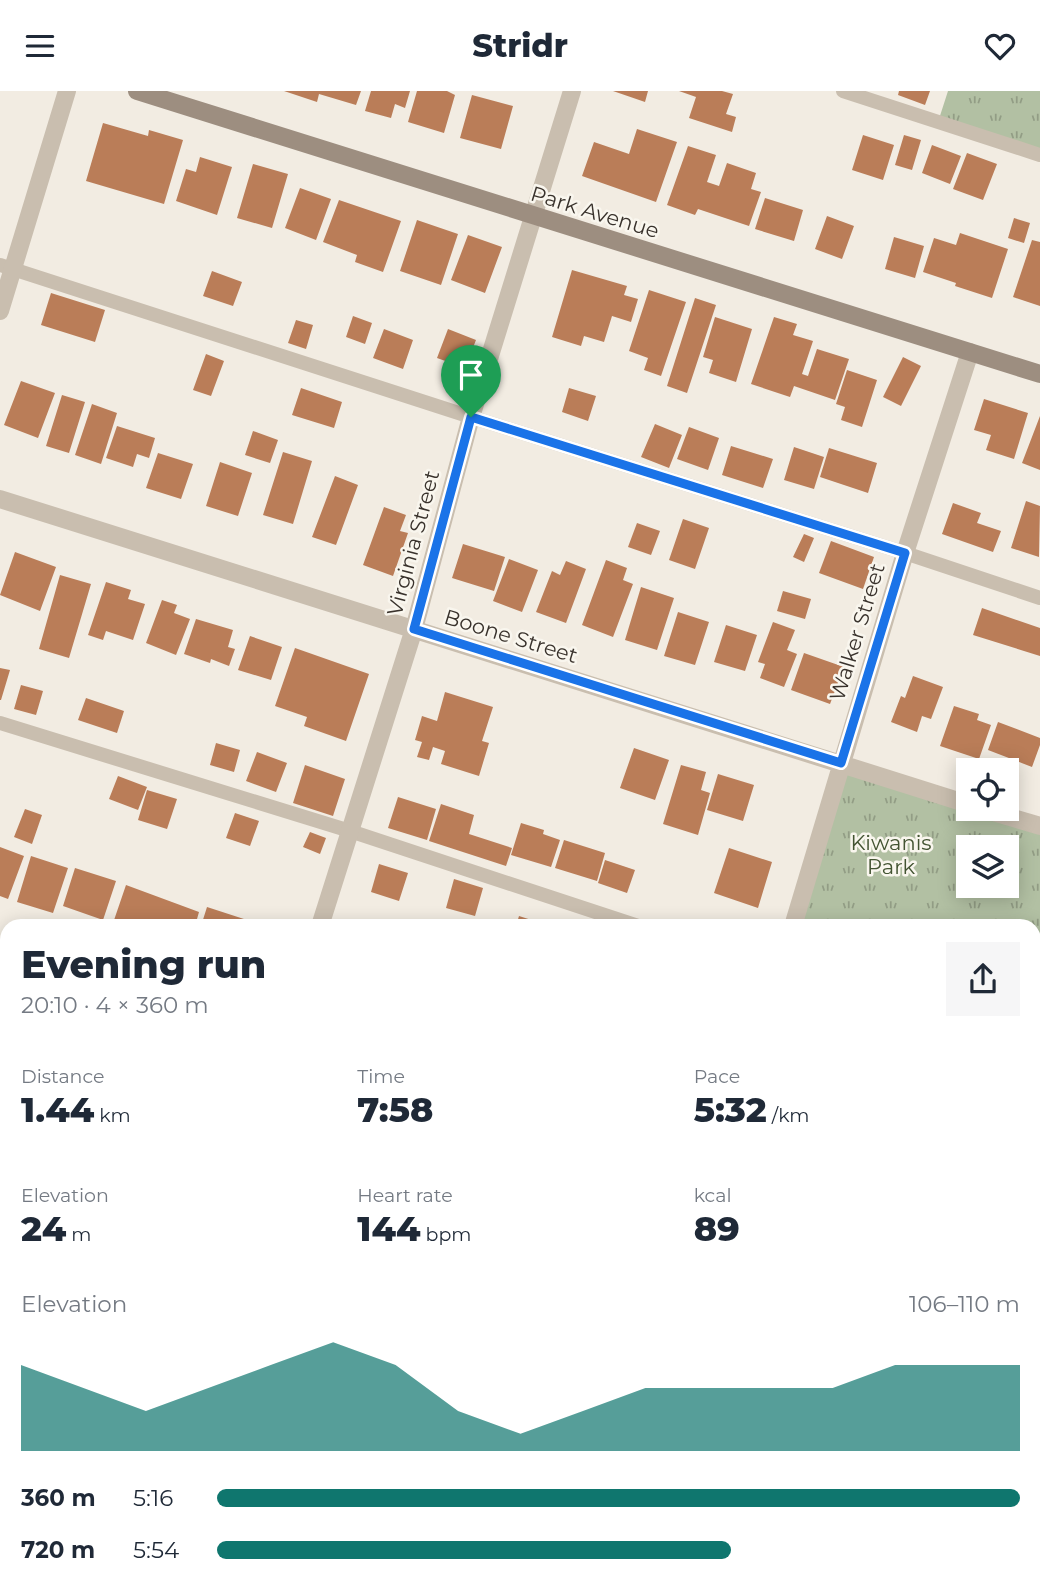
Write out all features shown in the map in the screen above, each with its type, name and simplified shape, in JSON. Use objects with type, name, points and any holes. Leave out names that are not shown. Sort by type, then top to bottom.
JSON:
[{"type":"street","points":[[0,311],[6,267],[67,91]]},
{"type":"street","name":"Park Avenue","points":[[137,91],[1040,375]]},
{"type":"street","name":"Virginia Street","points":[[322,919],[414,629],[471,417],[572,91]]},
{"type":"street","name":"Walker Street","points":[[795,919],[905,553],[970,352]]},
{"type":"street","name":"Boone Street","points":[[0,499],[956,800]]},
{"type":"street","points":[[1019,820],[1040,826]]},
{"type":"lane","points":[[843,91],[1040,155]]},
{"type":"lane","points":[[6,267],[1040,598]]},
{"type":"lane","points":[[0,723],[350,831],[617,919]]},
{"type":"green space","points":[[948,91],[1040,91],[1040,155],[938,122]]},
{"type":"green space","name":"Kiwanis Park","points":[[841,763],[956,799],[956,821],[1019,819],[1040,826],[1040,919],[795,919]]},
{"type":"building","points":[[284,91],[361,91],[356,105],[319,94],[317,102]]},
{"type":"building","points":[[371,91],[410,91],[405,108],[395,104],[391,118],[365,111]]},
{"type":"building","points":[[417,91],[447,91],[455,95],[444,133],[408,122]]},
{"type":"building","points":[[613,91],[648,91],[645,102]]},
{"type":"building","points":[[679,91],[722,91],[733,94],[726,114],[736,117],[732,132],[689,118],[696,97]]},
{"type":"building","points":[[899,91],[930,91],[925,105],[898,95]]},
{"type":"building","points":[[472,95],[513,106],[501,149],[460,138]]},
{"type":"building","points":[[103,123],[148,136],[149,130],[183,140],[164,204],[86,181]]},
{"type":"building","points":[[637,129],[677,142],[656,202],[582,176],[594,142],[629,154]]},
{"type":"building","points":[[863,135],[894,145],[883,180],[852,170]]},
{"type":"building","points":[[904,135],[921,140],[912,170],[895,165]]},
{"type":"building","points":[[932,145],[961,156],[950,184],[922,173]]},
{"type":"building","points":[[688,146],[716,155],[707,182],[719,186],[727,163],[756,173],[751,189],[761,192],[749,226],[698,209],[695,215],[667,205]]},
{"type":"building","points":[[967,153],[997,164],[983,200],[953,189]]},
{"type":"building","points":[[200,157],[232,167],[217,215],[176,201],[186,169],[196,172]]},
{"type":"building","points":[[253,164],[288,174],[272,228],[237,218]]},
{"type":"building","points":[[300,188],[331,199],[316,240],[285,228]]},
{"type":"building","points":[[765,198],[803,210],[794,241],[755,229]]},
{"type":"building","points":[[339,200],[401,221],[383,272],[355,262],[357,255],[323,242]]},
{"type":"building","points":[[827,216],[854,226],[842,259],[815,249]]},
{"type":"building","points":[[1014,218],[1030,223],[1024,243],[1008,238]]},
{"type":"building","points":[[417,220],[458,234],[441,285],[400,271]]},
{"type":"building","points":[[960,233],[1008,249],[992,298],[923,272],[934,238],[956,245]]},
{"type":"building","points":[[468,235],[502,247],[485,293],[451,280]]},
{"type":"building","points":[[894,237],[924,246],[915,278],[885,269]]},
{"type":"building","points":[[1032,240],[1040,242],[1040,306],[1013,297]]},
{"type":"building","points":[[572,270],[627,286],[624,295],[638,299],[631,322],[612,316],[604,342],[584,336],[581,346],[552,337]]},
{"type":"building","points":[[212,271],[242,282],[233,306],[203,296]]},
{"type":"building","points":[[649,290],[686,302],[661,376],[644,370],[648,358],[629,351]]},
{"type":"building","points":[[51,293],[105,310],[95,342],[41,325]]},
{"type":"building","points":[[695,298],[716,305],[687,393],[667,386]]},
{"type":"building","points":[[353,316],[372,323],[365,344],[346,337]]},
{"type":"building","points":[[715,317],[752,329],[736,382],[709,373],[713,360],[703,357]]},
{"type":"building","points":[[774,317],[797,324],[793,335],[813,341],[802,374],[808,376],[817,349],[849,359],[835,400],[794,386],[790,397],[751,384]]},
{"type":"building","points":[[296,320],[313,325],[306,349],[288,343]]},
{"type":"building","points":[[384,329],[413,340],[403,369],[373,358]]},
{"type":"building","points":[[448,329],[476,340],[465,368],[437,358]]},
{"type":"building","points":[[206,354],[224,361],[211,396],[193,390]]},
{"type":"building","points":[[903,357],[921,366],[901,406],[883,397]]},
{"type":"building","points":[[847,370],[877,380],[862,427],[841,420],[845,407],[836,404]]},
{"type":"building","points":[[21,381],[55,393],[38,438],[4,425]]},
{"type":"building","points":[[301,388],[342,402],[334,428],[292,415]]},
{"type":"building","points":[[569,388],[596,396],[588,421],[562,412]]},
{"type":"building","points":[[62,395],[85,402],[69,453],[46,446]]},
{"type":"building","points":[[984,399],[1028,413],[1014,459],[986,450],[991,435],[974,430]]},
{"type":"building","points":[[92,404],[117,413],[101,464],[75,455]]},
{"type":"building","points":[[1040,416],[1040,470],[1022,463]]},
{"type":"building","points":[[655,424],[682,435],[669,468],[641,457]]},
{"type":"building","points":[[117,426],[155,438],[149,458],[137,454],[133,467],[106,458]]},
{"type":"building","points":[[689,427],[719,438],[708,470],[677,459]]},
{"type":"building","points":[[253,431],[278,440],[270,463],[245,455]]},
{"type":"building","points":[[731,446],[773,459],[763,488],[722,475]]},
{"type":"building","points":[[794,447],[824,457],[814,489],[784,480]]},
{"type":"building","points":[[829,448],[877,463],[868,493],[820,477]]},
{"type":"building","points":[[283,452],[312,461],[293,524],[263,515]]},
{"type":"building","points":[[158,453],[193,464],[181,499],[146,488]]},
{"type":"building","points":[[220,462],[252,473],[238,516],[206,506]]},
{"type":"building","points":[[335,476],[358,485],[336,545],[312,537]]},
{"type":"building","points":[[1026,501],[1040,506],[1039,557],[1011,548]]},
{"type":"building","points":[[953,503],[981,513],[977,523],[1001,531],[993,552],[942,534]]},
{"type":"building","points":[[384,507],[406,515],[400,531],[408,533],[393,576],[363,565]]},
{"type":"building","points":[[683,519],[709,528],[695,569],[669,560]]},
{"type":"building","points":[[637,523],[660,531],[651,555],[628,547]]},
{"type":"building","points":[[804,534],[814,538],[804,562],[793,557]]},
{"type":"building","points":[[831,541],[874,557],[863,589],[819,573]]},
{"type":"building","points":[[463,544],[505,557],[494,591],[452,578]]},
{"type":"building","points":[[15,552],[56,567],[40,611],[0,595]]},
{"type":"building","points":[[509,559],[538,570],[522,612],[493,601]]},
{"type":"building","points":[[606,560],[627,568],[623,580],[633,584],[613,637],[582,625]]},
{"type":"building","points":[[566,561],[586,569],[566,623],[536,612],[552,571],[560,575]]},
{"type":"building","points":[[60,575],[91,584],[69,658],[39,649]]},
{"type":"building","points":[[106,582],[131,590],[128,599],[145,604],[133,640],[106,631],[103,640],[88,635]]},
{"type":"building","points":[[641,587],[674,598],[657,650],[625,640]]},
{"type":"building","points":[[783,591],[811,599],[805,619],[777,611]]},
{"type":"building","points":[[162,600],[177,605],[174,613],[190,619],[176,655],[146,643]]},
{"type":"building","points":[[982,608],[1040,628],[1040,656],[973,635]]},
{"type":"building","points":[[678,612],[709,622],[695,665],[664,656]]},
{"type":"building","points":[[196,619],[233,630],[228,647],[235,649],[229,666],[211,659],[210,663],[184,654]]},
{"type":"building","points":[[773,622],[795,630],[787,650],[797,654],[784,687],[760,678],[765,664],[758,662]]},
{"type":"building","points":[[726,625],[757,635],[745,671],[714,662]]},
{"type":"building","points":[[250,636],[282,647],[271,680],[238,670]]},
{"type":"building","points":[[295,648],[369,674],[346,741],[304,726],[307,717],[275,706]]},
{"type":"building","points":[[804,653],[844,667],[830,704],[791,690]]},
{"type":"building","points":[[0,668],[10,670],[1,700],[0,700]]},
{"type":"building","points":[[913,676],[943,687],[931,719],[922,716],[917,732],[891,722],[901,696],[905,698]]},
{"type":"building","points":[[21,685],[43,691],[36,715],[14,709]]},
{"type":"building","points":[[445,692],[493,707],[482,741],[489,743],[479,776],[441,764],[445,751],[433,747],[429,760],[417,757],[422,742],[415,740],[422,716],[437,721]]},
{"type":"building","points":[[86,698],[124,711],[117,733],[78,720]]},
{"type":"building","points":[[954,706],[979,714],[977,720],[991,725],[979,758],[940,746]]},
{"type":"building","points":[[998,722],[1040,738],[1032,767],[1019,762],[1019,758],[1009,758],[988,750]]},
{"type":"building","points":[[216,743],[240,750],[234,772],[210,765]]},
{"type":"building","points":[[634,748],[669,760],[655,800],[620,788]]},
{"type":"building","points":[[257,752],[287,763],[276,792],[246,781]]},
{"type":"building","points":[[305,765],[345,779],[333,816],[293,803]]},
{"type":"building","points":[[681,765],[706,772],[701,790],[710,793],[698,835],[663,824]]},
{"type":"building","points":[[718,774],[754,785],[743,821],[707,810]]},
{"type":"building","points":[[118,776],[147,787],[138,810],[109,799]]},
{"type":"building","points":[[147,790],[177,799],[167,829],[138,820]]},
{"type":"building","points":[[398,797],[436,809],[427,840],[388,828]]},
{"type":"building","points":[[441,804],[474,815],[469,834],[512,848],[506,866],[429,841]]},
{"type":"building","points":[[25,809],[42,815],[32,844],[14,837]]},
{"type":"building","points":[[235,813],[259,821],[250,846],[226,838]]},
{"type":"building","points":[[521,823],[544,830],[543,834],[560,840],[551,867],[511,855]]},
{"type":"building","points":[[310,832],[326,838],[320,854],[303,847]]},
{"type":"building","points":[[564,840],[605,853],[597,881],[555,868]]},
{"type":"building","points":[[0,847],[24,856],[8,899],[0,896]]},
{"type":"building","points":[[729,848],[772,862],[758,908],[714,893]]},
{"type":"building","points":[[31,856],[68,868],[53,913],[17,902]]},
{"type":"building","points":[[605,860],[635,870],[627,893],[598,883]]},
{"type":"building","points":[[379,864],[408,873],[399,901],[371,892]]},
{"type":"building","points":[[75,868],[116,881],[103,919],[63,906]]},
{"type":"building","points":[[454,879],[483,888],[475,916],[446,908]]},
{"type":"building","points":[[126,885],[199,912],[197,919],[114,919]]},
{"type":"building","points":[[207,907],[244,919],[203,919]]},
{"type":"route","points":[[471,417],[905,553],[841,763],[414,629],[471,417]]}]
